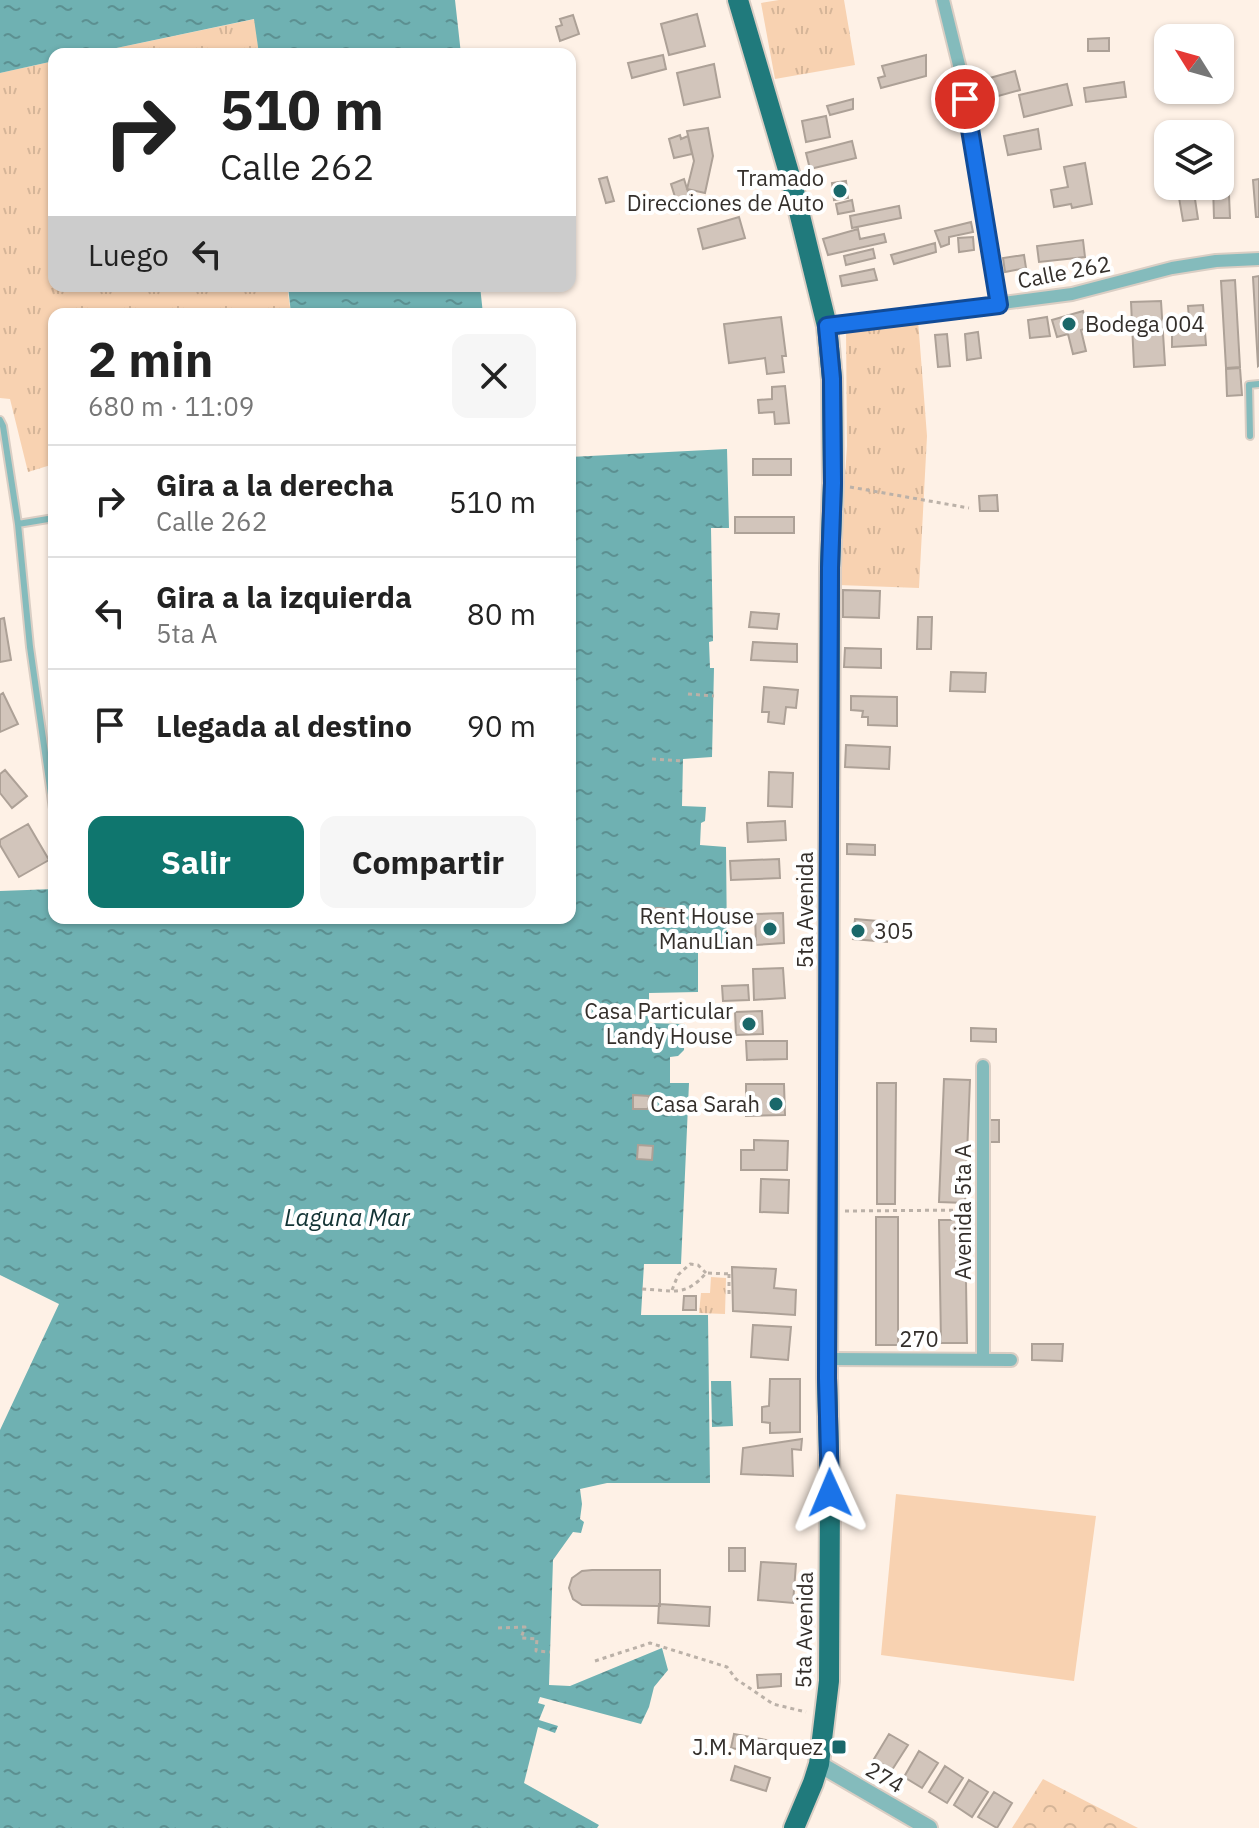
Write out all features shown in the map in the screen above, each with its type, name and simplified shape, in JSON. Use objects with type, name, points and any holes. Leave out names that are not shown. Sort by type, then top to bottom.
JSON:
[{"type":"highway","name":"5ta Avenida","points":[[738,0],[792,183],[827,326],[832,379],[827,1359],[829,1681],[819,1764],[794,1828]]},
{"type":"street","points":[[943,0],[960,69],[999,305]]},
{"type":"street","name":"Calle 262","points":[[827,326],[1072,294],[1172,268],[1216,261],[1259,259]]},
{"type":"street","name":"Avenida 5ta A","points":[[983,1066],[983,1359]]},
{"type":"street","name":"270","points":[[827,1359],[1011,1360]]},
{"type":"street","name":"274","points":[[819,1764],[929,1828]]},
{"type":"lane","points":[[1250,436],[1249,385],[1259,384]]},
{"type":"lane","points":[[0,420],[18,524],[30,647],[48,774]]},
{"type":"lane","points":[[18,524],[48,519]]},
{"type":"path","points":[[833,483],[969,508]]},
{"type":"path","points":[[688,694],[714,696]]},
{"type":"path","points":[[652,759],[683,761]]},
{"type":"path","points":[[829,1211],[984,1210]]},
{"type":"path","points":[[672,1290],[678,1275],[690,1264],[698,1265],[706,1273],[730,1274],[729,1297]]},
{"type":"path","points":[[642,1289],[683,1291],[695,1286],[706,1273]]},
{"type":"path","points":[[498,1628],[525,1627],[521,1638],[537,1639],[536,1651],[550,1652]]},
{"type":"path","points":[[595,1661],[650,1643],[727,1667],[736,1679],[773,1704],[826,1717]]},
{"type":"green space","points":[[844,0],[855,65],[775,79],[761,3]]},
{"type":"green space","points":[[255,19],[258,48],[117,48]]},
{"type":"green space","points":[[48,62],[48,292],[288,292],[290,308],[48,308],[48,466],[28,472],[10,399],[0,398],[0,73]]},
{"type":"green space","points":[[918,320],[927,436],[919,588],[838,585],[847,446],[846,328]]},
{"type":"green space","points":[[711,1277],[726,1278],[725,1314],[699,1313],[701,1293],[710,1293]]},
{"type":"green space","points":[[896,1494],[1096,1516],[1074,1681],[881,1655]]},
{"type":"green space","points":[[1043,1779],[1138,1828],[1012,1828]]},
{"type":"water","points":[[0,0],[455,0],[460,48],[258,48],[254,19],[116,48],[48,48],[48,62],[0,73]]},
{"type":"water","points":[[289,292],[481,292],[482,308],[290,308]]},
{"type":"water","name":"Laguna Mar","points":[[727,449],[729,528],[711,528],[713,641],[709,642],[710,668],[714,668],[712,757],[683,759],[682,806],[706,807],[705,821],[701,823],[700,845],[726,847],[727,947],[698,951],[698,992],[649,993],[649,1023],[685,1024],[684,1050],[678,1056],[670,1057],[670,1083],[689,1083],[681,1264],[644,1264],[641,1315],[708,1315],[710,1483],[607,1483],[580,1489],[580,1519],[584,1522],[581,1533],[573,1532],[553,1560],[549,1685],[570,1686],[662,1648],[668,1670],[654,1687],[641,1724],[540,1697],[538,1703],[545,1705],[539,1720],[558,1726],[555,1733],[538,1727],[524,1783],[599,1825],[597,1828],[0,1828],[0,1430],[59,1304],[0,1275],[0,891],[48,889],[48,924],[576,924],[576,457]]},
{"type":"water","points":[[711,1381],[731,1381],[733,1426],[712,1427]]},
{"type":"building","points":[[697,14],[705,46],[669,55],[661,24]]},
{"type":"building","points":[[573,15],[579,34],[560,41],[556,27],[562,25],[560,19]]},
{"type":"building","points":[[1109,38],[1109,51],[1088,51],[1088,39]]},
{"type":"building","points":[[663,55],[666,69],[632,78],[628,63]]},
{"type":"building","points":[[926,55],[926,76],[881,88],[878,78],[885,76],[882,66]]},
{"type":"building","points":[[714,64],[720,97],[684,105],[677,73]]},
{"type":"building","points":[[1015,71],[1020,90],[991,98],[986,79]]},
{"type":"building","points":[[1124,82],[1126,97],[1086,102],[1084,88]]},
{"type":"building","points":[[1067,84],[1072,105],[1024,117],[1019,95]]},
{"type":"building","points":[[853,99],[853,109],[830,115],[827,106]]},
{"type":"building","points":[[826,116],[830,137],[806,142],[802,121]]},
{"type":"building","points":[[708,128],[713,156],[705,193],[687,189],[694,161],[687,131]]},
{"type":"building","points":[[1038,129],[1041,149],[1008,155],[1004,136]]},
{"type":"building","points":[[680,135],[681,139],[688,136],[692,154],[674,158],[669,139]]},
{"type":"building","points":[[852,141],[856,158],[810,169],[806,153]]},
{"type":"building","points":[[1085,163],[1092,204],[1072,208],[1071,204],[1054,207],[1051,190],[1068,187],[1064,167]]},
{"type":"building","points":[[607,177],[614,201],[606,203],[599,179]]},
{"type":"building","points":[[684,179],[693,208],[680,213],[671,184]]},
{"type":"building","points":[[1259,179],[1259,217],[1256,217],[1253,180]]},
{"type":"building","points":[[846,181],[848,198],[834,200],[832,183]]},
{"type":"building","points":[[852,200],[854,211],[838,214],[836,204]]},
{"type":"building","points":[[1179,200],[1195,200],[1198,219],[1183,221]]},
{"type":"building","points":[[1213,200],[1229,200],[1230,218],[1214,218]]},
{"type":"building","points":[[899,206],[901,218],[852,228],[850,216]]},
{"type":"building","points":[[739,217],[745,238],[703,249],[698,229]]},
{"type":"building","points":[[971,222],[973,232],[949,237],[949,244],[941,247],[935,231]]},
{"type":"building","points":[[858,229],[860,239],[884,234],[886,242],[828,255],[823,239]]},
{"type":"building","points":[[973,237],[974,250],[959,252],[958,238]]},
{"type":"building","points":[[1083,240],[1085,257],[1039,262],[1037,246]]},
{"type":"building","points":[[935,243],[936,252],[894,264],[891,255]]},
{"type":"building","points":[[873,249],[875,258],[846,265],[844,256]]},
{"type":"building","points":[[1024,255],[1026,268],[1005,272],[1003,258]]},
{"type":"building","points":[[874,269],[877,280],[842,286],[840,276]]},
{"type":"building","points":[[1259,276],[1259,365],[1258,366],[1253,277]]},
{"type":"building","points":[[1235,280],[1240,367],[1226,368],[1221,281]]},
{"type":"building","points":[[1161,301],[1165,365],[1134,367],[1131,302]]},
{"type":"building","points":[[1203,305],[1206,345],[1172,347],[1172,333],[1190,332],[1188,306]]},
{"type":"building","points":[[1083,311],[1088,328],[1081,330],[1086,351],[1073,354],[1068,334],[1057,337],[1052,320]]},
{"type":"building","points":[[781,317],[786,356],[782,356],[784,372],[767,374],[765,358],[729,363],[724,324]]},
{"type":"building","points":[[1047,317],[1050,336],[1030,338],[1028,320]]},
{"type":"building","points":[[978,332],[981,358],[967,360],[965,334]]},
{"type":"building","points":[[947,334],[950,366],[938,367],[935,335]]},
{"type":"building","points":[[1240,368],[1242,395],[1227,396],[1226,369]]},
{"type":"building","points":[[785,386],[789,423],[775,424],[774,412],[759,413],[758,400],[772,399],[772,387]]},
{"type":"building","points":[[753,459],[791,459],[791,475],[753,475]]},
{"type":"building","points":[[997,495],[998,511],[980,511],[979,496]]},
{"type":"building","points":[[735,517],[794,517],[794,533],[735,533]]},
{"type":"building","points":[[843,590],[880,591],[879,618],[843,617]]},
{"type":"building","points":[[751,612],[779,614],[777,629],[749,627]]},
{"type":"building","points":[[918,617],[932,617],[931,649],[917,649]]},
{"type":"building","points":[[4,618],[11,660],[0,662],[0,619]]},
{"type":"building","points":[[753,642],[797,644],[797,662],[751,660]]},
{"type":"building","points":[[845,648],[881,649],[881,668],[844,667]]},
{"type":"building","points":[[951,672],[986,673],[985,692],[950,691]]},
{"type":"building","points":[[764,687],[798,690],[796,708],[786,707],[784,724],[768,722],[769,712],[762,712]]},
{"type":"building","points":[[3,693],[18,724],[0,732],[0,695]]},
{"type":"building","points":[[851,696],[897,697],[897,726],[868,725],[868,717],[862,717],[863,711],[851,710]]},
{"type":"building","points":[[846,745],[890,747],[889,769],[845,767]]},
{"type":"building","points":[[5,770],[27,796],[12,808],[0,793],[0,774]]},
{"type":"building","points":[[769,772],[793,773],[792,807],[768,806]]},
{"type":"building","points":[[785,821],[786,840],[748,842],[747,823]]},
{"type":"building","points":[[28,824],[48,861],[19,877],[0,840]]},
{"type":"building","points":[[847,844],[875,845],[875,855],[847,854]]},
{"type":"building","points":[[779,859],[780,878],[731,880],[730,861]]},
{"type":"building","points":[[656,908],[671,909],[671,922],[655,921]]},
{"type":"building","points":[[783,913],[784,943],[756,945],[755,914]]},
{"type":"building","points":[[855,919],[889,922],[887,942],[853,939]]},
{"type":"building","points":[[783,968],[785,998],[754,1000],[753,969]]},
{"type":"building","points":[[748,985],[749,1000],[723,1001],[722,986]]},
{"type":"building","points":[[762,1011],[763,1034],[736,1035],[735,1012]]},
{"type":"building","points":[[971,1028],[996,1029],[996,1042],[971,1041]]},
{"type":"building","points":[[746,1041],[787,1041],[787,1059],[747,1060]]},
{"type":"building","points":[[944,1079],[970,1080],[965,1203],[939,1202]]},
{"type":"building","points":[[877,1083],[896,1083],[895,1204],[877,1204]]},
{"type":"building","points":[[746,1084],[784,1084],[785,1115],[746,1116]]},
{"type":"building","points":[[633,1095],[649,1096],[648,1109],[633,1109]]},
{"type":"building","points":[[987,1120],[999,1120],[999,1142],[987,1142]]},
{"type":"building","points":[[754,1140],[788,1141],[787,1170],[741,1170],[741,1150],[754,1150]]},
{"type":"building","points":[[638,1145],[653,1146],[652,1160],[637,1159]]},
{"type":"building","points":[[761,1179],[789,1180],[788,1213],[760,1212]]},
{"type":"building","points":[[876,1217],[898,1217],[898,1345],[876,1345]]},
{"type":"building","points":[[939,1220],[965,1220],[967,1343],[941,1343]]},
{"type":"building","points":[[732,1267],[776,1269],[774,1288],[796,1290],[795,1315],[733,1311]]},
{"type":"building","points":[[684,1296],[696,1296],[696,1310],[683,1310]]},
{"type":"building","points":[[753,1325],[791,1327],[788,1360],[751,1357]]},
{"type":"building","points":[[1032,1344],[1063,1344],[1062,1361],[1032,1360]]},
{"type":"building","points":[[770,1379],[800,1379],[800,1432],[770,1433],[770,1423],[762,1422],[762,1407],[769,1406]]},
{"type":"building","points":[[802,1439],[801,1450],[792,1449],[793,1476],[741,1474],[743,1448]]},
{"type":"building","points":[[729,1548],[745,1548],[745,1571],[729,1571]]},
{"type":"building","points":[[761,1562],[796,1564],[793,1603],[758,1600]]},
{"type":"building","points":[[660,1570],[660,1606],[582,1605],[573,1599],[569,1588],[572,1578],[582,1571]]},
{"type":"building","points":[[659,1604],[710,1607],[709,1626],[658,1623]]},
{"type":"building","points":[[781,1674],[781,1686],[758,1688],[757,1675]]},
{"type":"building","points":[[734,1734],[777,1742],[774,1756],[731,1748]]},
{"type":"building","points":[[889,1734],[908,1745],[892,1770],[874,1759]]},
{"type":"building","points":[[919,1751],[938,1763],[922,1788],[904,1777]]},
{"type":"building","points":[[735,1766],[770,1778],[766,1791],[731,1780]]},
{"type":"building","points":[[945,1766],[963,1778],[947,1803],[929,1792]]},
{"type":"building","points":[[969,1780],[988,1792],[972,1817],[954,1805]]},
{"type":"building","points":[[994,1792],[1012,1803],[997,1828],[978,1817]]},
{"type":"place","name":"Tramado Direcciones de Auto","points":[[840,191]]},
{"type":"place","name":"Bodega 004","points":[[1069,324]]},
{"type":"place","name":"Rent House ManuLian","points":[[770,929]]},
{"type":"place","name":"305","points":[[858,931]]},
{"type":"place","name":"Casa Particular Landy House","points":[[749,1024]]},
{"type":"place","name":"Casa Sarah","points":[[776,1104]]},
{"type":"place","name":"J.M. Marquez","points":[[839,1747]]},
{"type":"route","points":[[830,1493],[827,1378],[830,568],[833,483],[832,379],[827,326],[999,305],[965,99]]}]
